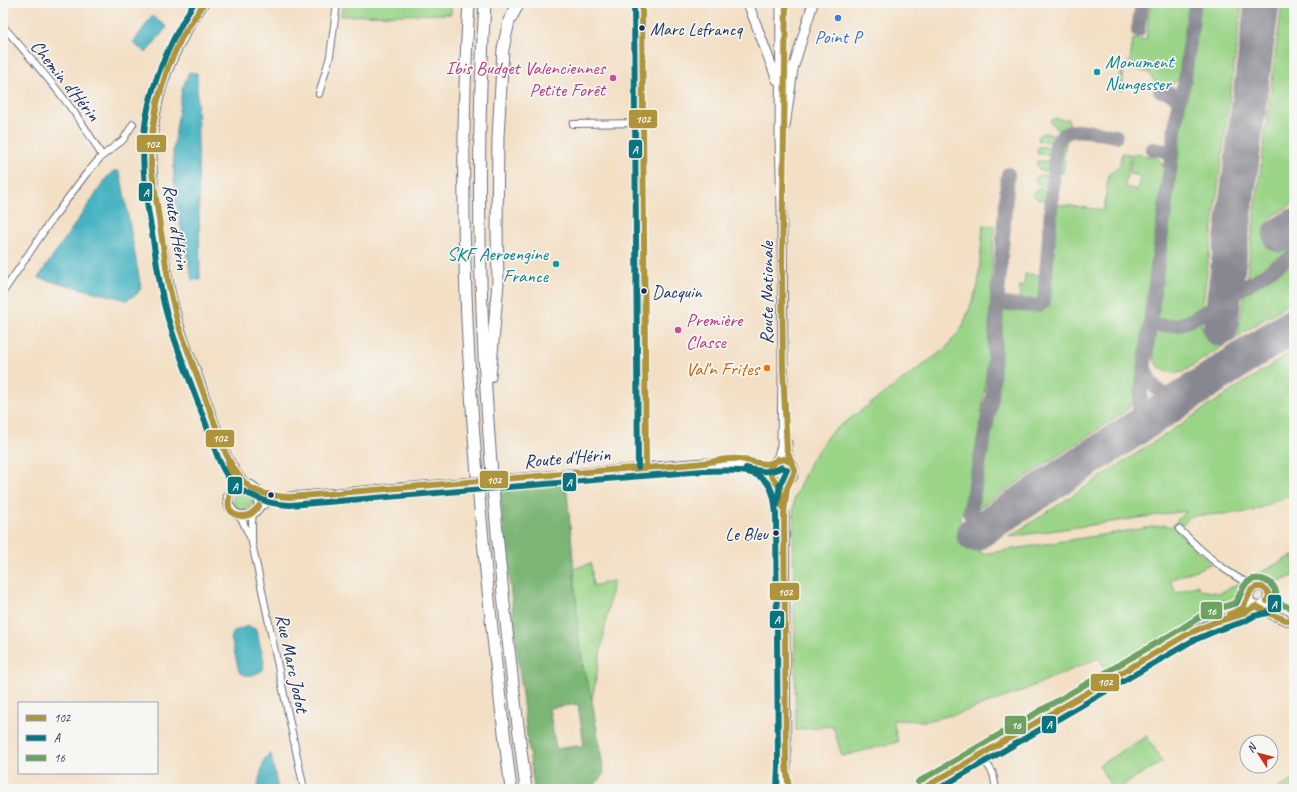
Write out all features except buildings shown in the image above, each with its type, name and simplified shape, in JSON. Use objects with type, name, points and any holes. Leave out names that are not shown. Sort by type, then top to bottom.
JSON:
[{"type":"highway","points":[[470,3],[466,77],[464,175],[468,354],[475,460],[484,559],[511,789]]},
{"type":"highway","points":[[485,3],[480,105],[479,218],[481,317],[488,437],[504,603],[526,789]]},
{"type":"highway","points":[[488,437],[490,383],[498,282],[498,137],[503,49],[509,21],[519,3]]},
{"type":"street","name":"Route d'Hérin","points":[[204,3],[182,37],[164,79],[154,122],[151,165],[157,212],[174,308],[227,457],[232,480],[231,491]]},
{"type":"street","points":[[319,94],[330,56],[337,3]]},
{"type":"street","points":[[642,3],[646,467]]},
{"type":"street","points":[[748,3],[780,90]]},
{"type":"street","points":[[781,3],[780,90],[782,210]]},
{"type":"street","points":[[782,210],[784,178],[786,3]]},
{"type":"street","points":[[784,135],[794,69],[813,3]]},
{"type":"street","name":"Chemin d'Hérin","points":[[3,26],[62,97],[92,137],[102,156]]},
{"type":"street","points":[[573,124],[643,123]]},
{"type":"street","points":[[3,292],[50,222],[86,174],[102,156],[123,140],[133,124]]},
{"type":"street","name":"Route Nationale","points":[[776,461],[782,448],[782,210]]},
{"type":"street","name":"Route Nationale","points":[[783,375],[787,451],[790,461]]},
{"type":"street","name":"Route d'Hérin","points":[[227,457],[237,474],[246,484]]},
{"type":"street","name":"Route d'Hérin","points":[[703,463],[727,458],[743,459],[765,464],[776,461]]},
{"type":"street","points":[[784,513],[781,493],[770,474],[770,469],[776,461],[784,459],[790,461],[794,465],[795,470],[794,476],[790,481],[786,493],[784,513],[785,789]]},
{"type":"street","name":"Route d'Hérin","points":[[256,509],[269,501],[290,497],[703,463],[741,463],[757,467],[770,474]]},
{"type":"street","points":[[776,482],[783,483],[790,481]]},
{"type":"street","points":[[246,484],[256,491],[259,497],[256,509],[245,516],[238,516],[232,512],[228,506],[228,498],[231,491],[236,486],[246,484]]},
{"type":"street","name":"Route d'Hérin","points":[[256,491],[271,496],[290,497]]},
{"type":"street","name":"Rue Marc Jodot","points":[[252,543],[252,523],[256,509]]},
{"type":"street","name":"Rue Marc Jodot","points":[[238,516],[245,525],[252,543],[304,789]]},
{"type":"street","points":[[1179,529],[1210,557],[1240,579],[1262,587],[1267,591],[1269,596],[1268,601],[1274,610],[1294,618]]},
{"type":"street","points":[[1240,579],[1244,585],[1251,604],[1294,623]]},
{"type":"street","points":[[922,789],[1188,634],[1209,620],[1239,610],[1244,606],[1250,590],[1256,586]]},
{"type":"street","points":[[1188,634],[1215,622],[1240,615],[1264,605],[1268,601]]},
{"type":"street","points":[[981,754],[993,773],[996,789]]},
{"type":"street","points":[[786,766],[789,789]]},
{"type":"green space","points":[[343,3],[451,3],[451,14],[341,16]]},
{"type":"green space","points":[[1150,3],[1191,3],[1181,77],[1171,85],[1156,83],[1148,72],[1125,68],[1122,91],[1119,90],[1121,72],[1130,61],[1133,39],[1146,40]]},
{"type":"green space","points":[[1198,3],[1242,3],[1202,310],[1179,321],[1157,323]]},
{"type":"green space","points":[[1282,3],[1294,3],[1294,203],[1270,218],[1292,253],[1246,283]]},
{"type":"green space","points":[[1055,118],[1065,120],[1068,118],[1070,127],[1062,131],[1057,130],[1050,121]]},
{"type":"green space","points":[[1044,133],[1057,136],[1054,142],[1039,141],[1038,136]]},
{"type":"green space","points":[[1067,136],[1063,160],[1065,161],[1063,173],[1057,173],[1059,145]]},
{"type":"green space","points":[[1038,147],[1053,147],[1052,155],[1037,154]]},
{"type":"green space","points":[[1122,153],[1130,154],[1125,187],[1138,190],[1140,176],[1129,174],[1132,154],[1156,157],[1162,163],[1164,170],[1134,400],[1126,411],[974,511],[995,398],[1001,312],[1004,307],[1007,306],[1039,308],[1046,304],[1055,204],[1104,210],[1108,177],[1115,168],[1119,168]]},
{"type":"green space","points":[[1037,161],[1052,161],[1051,171],[1040,171],[1037,166]]},
{"type":"green space","points":[[1040,175],[1051,175],[1051,186],[1039,185],[1035,180],[1036,177]]},
{"type":"green space","points":[[1039,189],[1050,190],[1047,200],[1038,199],[1034,196],[1034,192]]},
{"type":"green space","points":[[983,225],[994,226],[987,366],[980,426],[962,514],[959,518],[982,554],[1165,525],[1171,527],[1186,511],[1009,537],[1294,350],[1294,494],[1250,512],[1192,516],[1177,531],[1211,564],[1170,580],[1176,593],[1198,585],[1200,590],[1220,593],[1294,555],[1294,576],[1268,585],[1188,628],[1109,675],[1099,658],[1012,695],[957,714],[925,721],[893,720],[898,742],[842,756],[833,726],[796,730],[793,531],[794,499],[810,462],[829,434],[945,349],[962,328],[978,286]]},
{"type":"green space","points":[[1294,259],[1294,300],[1183,372],[1168,372],[1156,364],[1153,352],[1156,332],[1158,330],[1182,328],[1202,318],[1201,327],[1238,332],[1245,291]]},
{"type":"green space","points":[[1025,274],[1044,275],[1042,294],[1034,303],[1019,302],[1020,286],[1024,286]]},
{"type":"green space","points":[[566,481],[578,632],[583,668],[592,700],[604,773],[592,789],[534,789],[499,485]],"holes":[[[578,704],[584,745],[556,749],[549,708]]]},
{"type":"green space","points":[[243,490],[250,493],[253,500],[250,507],[243,510],[236,507],[233,500],[236,493]]},
{"type":"green space","points":[[591,563],[593,586],[613,581],[592,700],[583,668],[578,632],[574,569]]},
{"type":"green space","points":[[1147,736],[1162,762],[1129,781],[1121,789],[1101,789],[1110,784],[1099,765]]},
{"type":"green space","points":[[1294,779],[1294,789],[1277,789]]},
{"type":"water","points":[[152,16],[167,27],[146,53],[133,43]]},
{"type":"water","points":[[189,72],[197,73],[200,279],[192,280],[175,198],[173,152],[182,89]]},
{"type":"water","points":[[113,171],[118,171],[121,176],[141,288],[137,294],[127,300],[38,278],[108,176]]},
{"type":"water","points":[[248,626],[256,629],[264,661],[263,670],[254,675],[248,676],[239,671],[231,638],[234,631]]},
{"type":"water","points":[[271,754],[278,789],[257,789],[264,760]]},
{"type":"taxiway","points":[[1138,31],[1142,3]]},
{"type":"taxiway","points":[[1128,433],[1135,426],[1138,417],[1178,105],[1184,85],[1195,3]]},
{"type":"taxiway","points":[[1160,91],[1170,93],[1175,96],[1178,101],[1178,105]]},
{"type":"taxiway","points":[[994,522],[980,524],[974,521],[970,514],[992,397],[997,308],[1002,304],[1039,306],[1044,301],[1056,145],[1058,141],[1065,134],[1073,131],[1092,132],[1116,136]]},
{"type":"taxiway","points":[[1152,149],[1162,150],[1167,153],[1171,161]]},
{"type":"taxiway","points":[[997,308],[1008,174]]},
{"type":"taxiway","points":[[1150,326],[1178,325],[1191,320],[1294,255]]},
{"type":"taxiway","points":[[1145,369],[1156,388],[1166,395],[1179,396],[1190,393]]},
{"type":"runway","points":[[1220,329],[1262,3]]},
{"type":"runway","points":[[1280,235],[1294,226]]},
{"type":"runway","points":[[974,534],[1294,325]]},
{"type":"transit line","name":"A","points":[[194,3],[168,50],[155,82],[146,117],[143,146],[144,171],[148,209],[165,308],[178,350],[216,454],[228,478],[238,488],[260,499],[273,503],[290,505],[703,471],[743,471],[761,477],[768,483],[772,492],[776,514],[777,789]]},
{"type":"transit line","name":"102","points":[[204,3],[182,37],[168,67],[157,103],[152,134],[151,165],[169,286],[178,324],[226,454],[244,482],[250,487],[266,494],[290,497],[646,467]]},
{"type":"transit line","name":"A","points":[[634,3],[638,467]]},
{"type":"transit line","name":"102","points":[[642,3],[646,467]]},
{"type":"transit line","name":"102","points":[[786,3],[782,264],[783,368],[787,451],[795,471],[787,488],[784,513],[786,766],[789,789]]},
{"type":"transit line","name":"102","points":[[631,469],[694,464],[729,459],[739,459],[764,464],[778,459]]},
{"type":"transit line","name":"102","points":[[783,508],[780,488],[771,475],[770,468],[776,461],[784,459],[792,463],[795,471]]},
{"type":"transit line","name":"102","points":[[228,461],[231,483],[228,503],[231,512],[241,516],[246,516],[259,506]]},
{"type":"transit line","name":"A","points":[[746,468],[760,471],[773,471],[782,467],[787,470],[780,484],[777,505]]},
{"type":"transit line","name":"16","points":[[918,782],[1184,627],[1205,613],[1234,603],[1244,587],[1251,580],[1259,579],[1270,583],[1276,592],[1276,601],[1294,609]]},
{"type":"transit line","name":"A","points":[[938,789],[1192,641],[1218,630],[1243,622],[1254,616],[1267,613],[1276,602],[1275,589],[1265,580],[1252,580],[1242,589],[1236,603],[1208,612],[1184,627]]},
{"type":"transit line","name":"102","points":[[1230,614],[1243,608],[1251,590],[1256,587],[1262,587],[1267,591],[1269,595],[1267,601]]},
{"type":"transit line","name":"102","points":[[922,789],[1188,634],[1215,622],[1240,615],[1256,606],[1273,615],[1294,623]]},
{"type":"place","name":"Point P","points":[[838,18]]},
{"type":"place","name":"Marc Lefrancq","points":[[642,28]]},
{"type":"place","name":"Monument Nungesser","points":[[1097,72]]},
{"type":"place","name":"Ibis Budget Valenciennes Petite Forêt","points":[[613,78]]},
{"type":"place","name":"SKF Aeroengine France","points":[[556,264]]},
{"type":"place","name":"Dacquin","points":[[644,291]]},
{"type":"place","name":"Première Classe","points":[[678,330]]},
{"type":"place","name":"Val'n Frites","points":[[767,368]]},
{"type":"place","name":"Le Bleu","points":[[776,533]]}]
